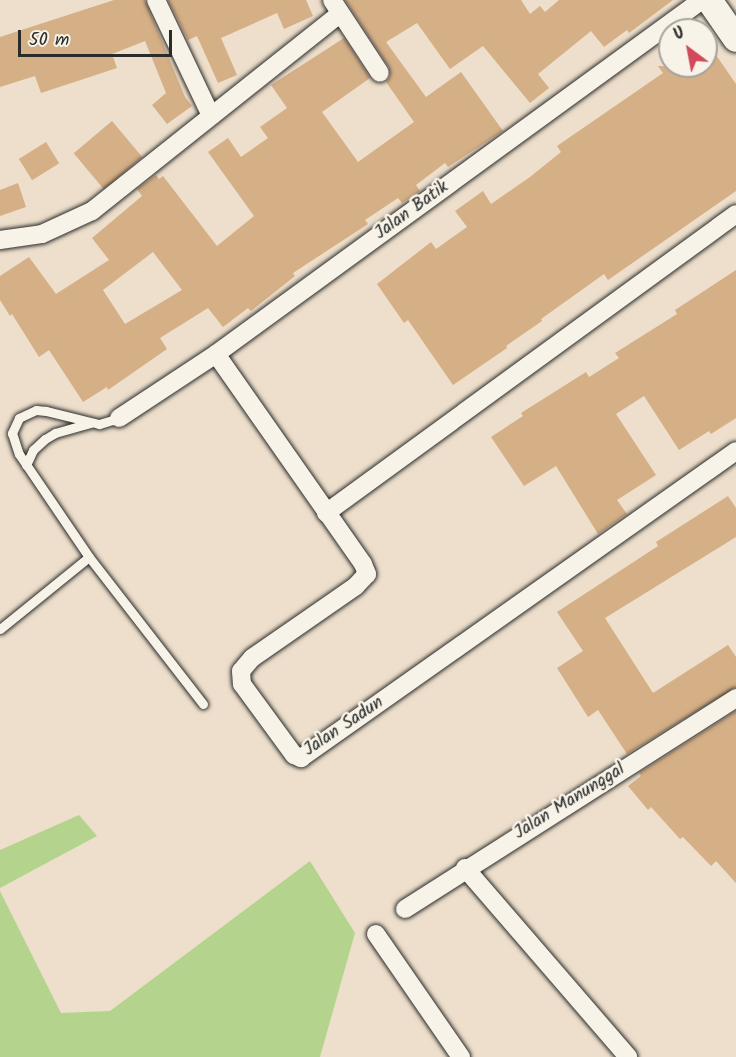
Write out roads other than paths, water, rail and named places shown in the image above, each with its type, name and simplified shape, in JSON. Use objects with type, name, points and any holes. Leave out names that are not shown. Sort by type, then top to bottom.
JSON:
[{"type":"street","points":[[156,0],[212,116]]},
{"type":"street","name":"Jalan Batik","points":[[119,418],[216,354],[702,0]]},
{"type":"street","points":[[709,0],[736,39]]},
{"type":"street","points":[[0,240],[42,234],[92,211],[212,116],[336,7],[380,73]]},
{"type":"street","points":[[326,513],[736,214]]},
{"type":"street","name":"Jalan Sadun","points":[[216,354],[363,564],[367,574],[356,586],[252,658],[241,671],[242,684],[294,755],[301,758],[736,451]]},
{"type":"street","name":"Jalan Manunggal","points":[[405,909],[465,868],[736,698]]},
{"type":"street","points":[[465,868],[628,1057]]},
{"type":"street","points":[[375,934],[461,1057]]},
{"type":"lane","points":[[119,418],[106,423],[92,423],[46,411],[27,412],[15,423],[12,433],[14,444],[89,557],[203,704]]},
{"type":"lane","points":[[26,465],[33,450],[45,439],[55,433],[92,423]]},
{"type":"lane","points":[[0,629],[89,557]]}]
